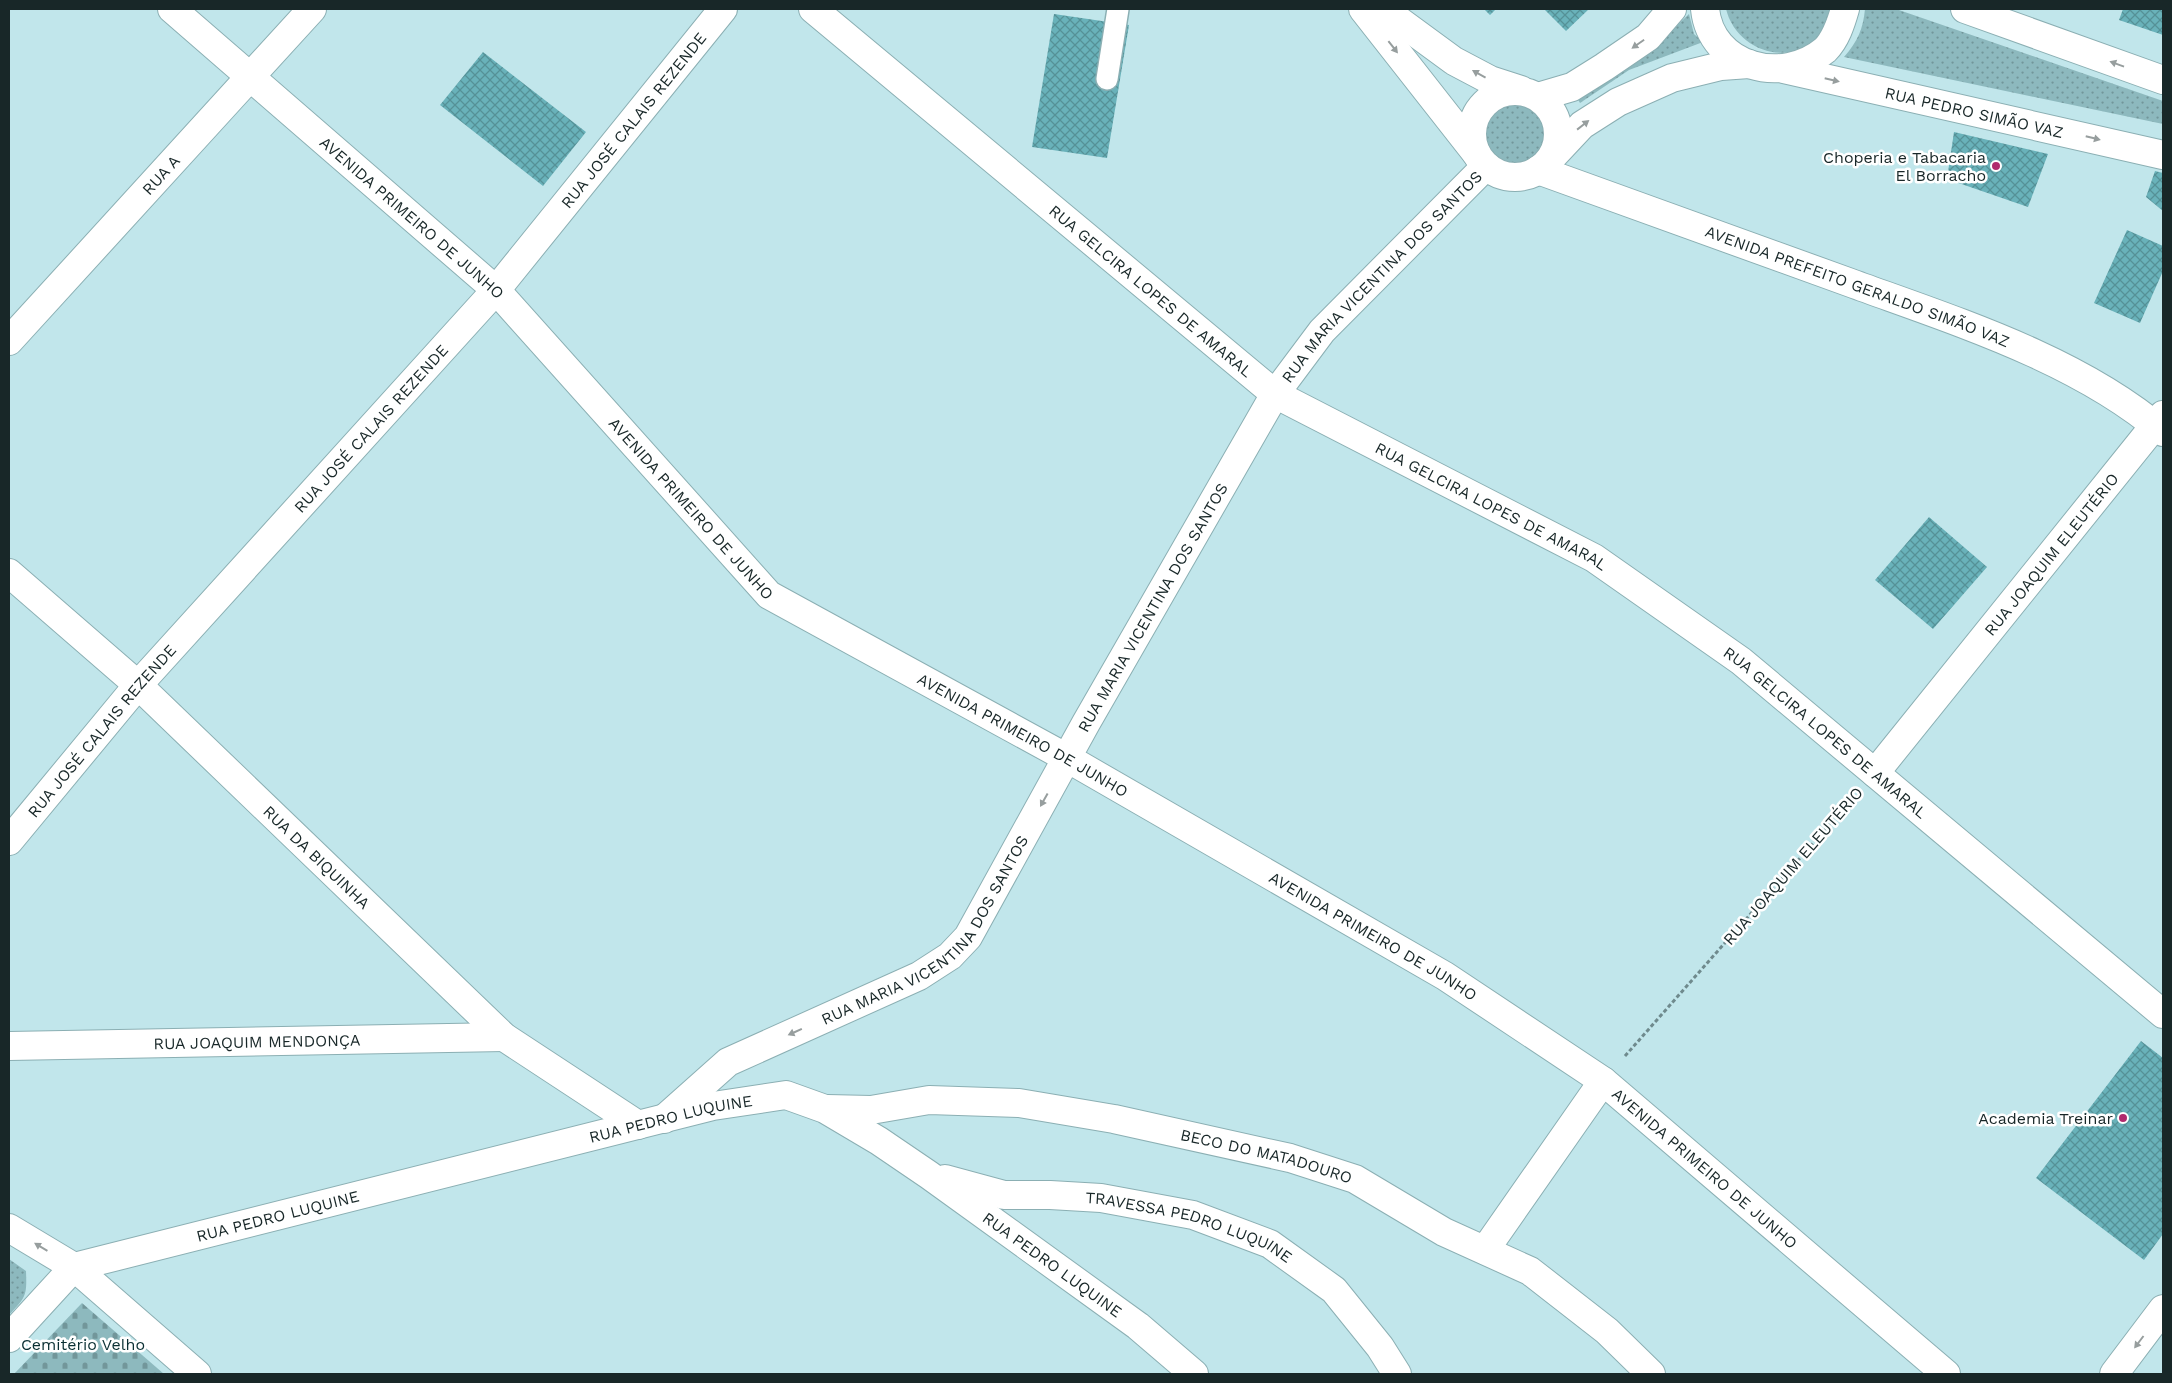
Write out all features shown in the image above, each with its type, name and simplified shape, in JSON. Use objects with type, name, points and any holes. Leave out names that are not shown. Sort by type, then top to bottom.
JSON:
[{"type":"street","name":"AVENIDA PRIMEIRO DE JUNHO","points":[[172,9],[252,76],[496,290],[770,595],[1067,758],[1445,976],[1604,1081],[1946,1374]]},
{"type":"street","name":"RUA A","points":[[9,341],[312,9]]},
{"type":"street","name":"RUA JOSÉ CALAIS REZENDE","points":[[9,841],[138,685],[496,290],[723,9]]},
{"type":"street","name":"RUA GELCIRA LOPES DE AMARAL","points":[[813,9],[1274,394],[1594,558],[1741,661],[2163,1014]]},
{"type":"street","points":[[1363,9],[1481,160],[1497,174],[1512,177],[1525,175],[1544,165],[1582,125],[1618,102],[1672,78],[1721,66],[1748,64]]},
{"type":"street","points":[[1383,9],[1454,61],[1490,80],[1531,94],[1549,106],[1556,119],[1558,133],[1556,147],[1544,165]]},
{"type":"street","points":[[1481,160],[1472,142],[1472,128],[1476,114],[1484,102],[1496,94],[1531,94],[1572,87],[1648,37],[1672,9]]},
{"type":"street","points":[[1705,9],[1715,37],[1730,53],[1748,64],[1766,69],[1784,69],[1807,62],[1826,49],[1839,29],[1846,9]]},
{"type":"street","points":[[1965,9],[2163,80]]},
{"type":"street","name":"RUA PEDRO SIMÃO VAZ","points":[[1784,69],[2163,155]]},
{"type":"street","name":"RUA MARIA VICENTINA DOS SANTOS","points":[[664,1118],[728,1062],[919,976],[950,956],[968,937],[1067,758],[1274,394],[1322,331],[1481,160]]},
{"type":"street","name":"AVENIDA PREFEITO GERALDO SIMÃO VAZ","points":[[1544,165],[1963,323],[2038,356],[2103,390],[2161,424]]},
{"type":"street","name":"RUA JOAQUIM ELEUTÉRIO","points":[[1875,773],[2161,424]]},
{"type":"street","name":"RUA DA BIQUINHA","points":[[9,573],[138,685],[504,1037],[638,1125]]},
{"type":"street","name":"RUA JOAQUIM MENDONÇA","points":[[9,1046],[504,1037]]},
{"type":"street","points":[[1485,1250],[1604,1081]]},
{"type":"street","name":"RUA PEDRO LUQUINE","points":[[74,1267],[713,1106],[786,1095],[825,1110],[879,1141],[929,1175],[1138,1326],[1194,1374]]},
{"type":"street","name":"BECO DO MATADOURO","points":[[825,1110],[871,1110],[938,1100],[1020,1103],[1114,1119],[1290,1158],[1355,1179],[1444,1232],[1530,1271],[1607,1331],[1651,1374]]},
{"type":"street","name":"TRAVESSA PEDRO LUQUINE","points":[[929,1175],[1004,1195],[1101,1198],[1193,1216],[1270,1244],[1334,1290],[1380,1348],[1397,1374]]},
{"type":"street","points":[[9,1228],[74,1267],[197,1374]]},
{"type":"street","points":[[9,1338],[74,1267]]},
{"type":"street","points":[[2114,1374],[2163,1309]]},
{"type":"lane","points":[[1107,78],[1118,9]]},
{"type":"path","name":"RUA JOAQUIM ELEUTÉRIO","points":[[1604,1081],[1875,773]]},
{"type":"green space","points":[[1726,9],[1832,9],[1823,31],[1811,43],[1798,50],[1783,53],[1768,51],[1754,46],[1732,24]]},
{"type":"green space","points":[[1865,9],[1896,9],[2163,101],[2163,124],[1844,57],[1853,46],[1859,34]]},
{"type":"green space","points":[[1689,14],[1694,34],[1703,42],[1629,70],[1580,103],[1576,96],[1621,73],[1644,57]]},
{"type":"green space","points":[[1509,103],[1521,103],[1538,112],[1545,123],[1547,135],[1545,147],[1538,158],[1521,167],[1509,167],[1497,162],[1488,153],[1483,141],[1483,129],[1488,117],[1497,108]]},
{"type":"green space","points":[[9,1259],[26,1271],[26,1291],[22,1300],[9,1315]]},
{"type":"green space","name":"Cemitério Velho","points":[[82,1303],[164,1374],[14,1374]]},
{"type":"building","points":[[1484,9],[1496,9],[1490,15]]},
{"type":"building","points":[[1544,9],[1589,9],[1566,31]]},
{"type":"building","points":[[2123,9],[2163,9],[2163,35],[2119,20]]},
{"type":"building","points":[[1054,14],[1129,25],[1107,158],[1032,147]]},
{"type":"building","points":[[483,52],[586,132],[543,186],[440,105]]},
{"type":"building","name":"Choperia e Tabacaria El Borracho","points":[[1954,132],[2048,154],[2028,207],[1947,179]]},
{"type":"building","points":[[2155,171],[2163,173],[2163,211],[2146,197]]},
{"type":"building","points":[[2127,230],[2163,246],[2163,271],[2140,323],[2094,303]]},
{"type":"building","points":[[1929,517],[1987,567],[1933,629],[1875,580]]},
{"type":"building","name":"Academia Treinar","points":[[2141,1041],[2163,1058],[2163,1234],[2144,1260],[2036,1178]]},
{"type":"place","name":"Choperia e Tabacaria El Borracho","points":[[1996,166]]},
{"type":"place","name":"Academia Treinar","points":[[2123,1118]]}]
